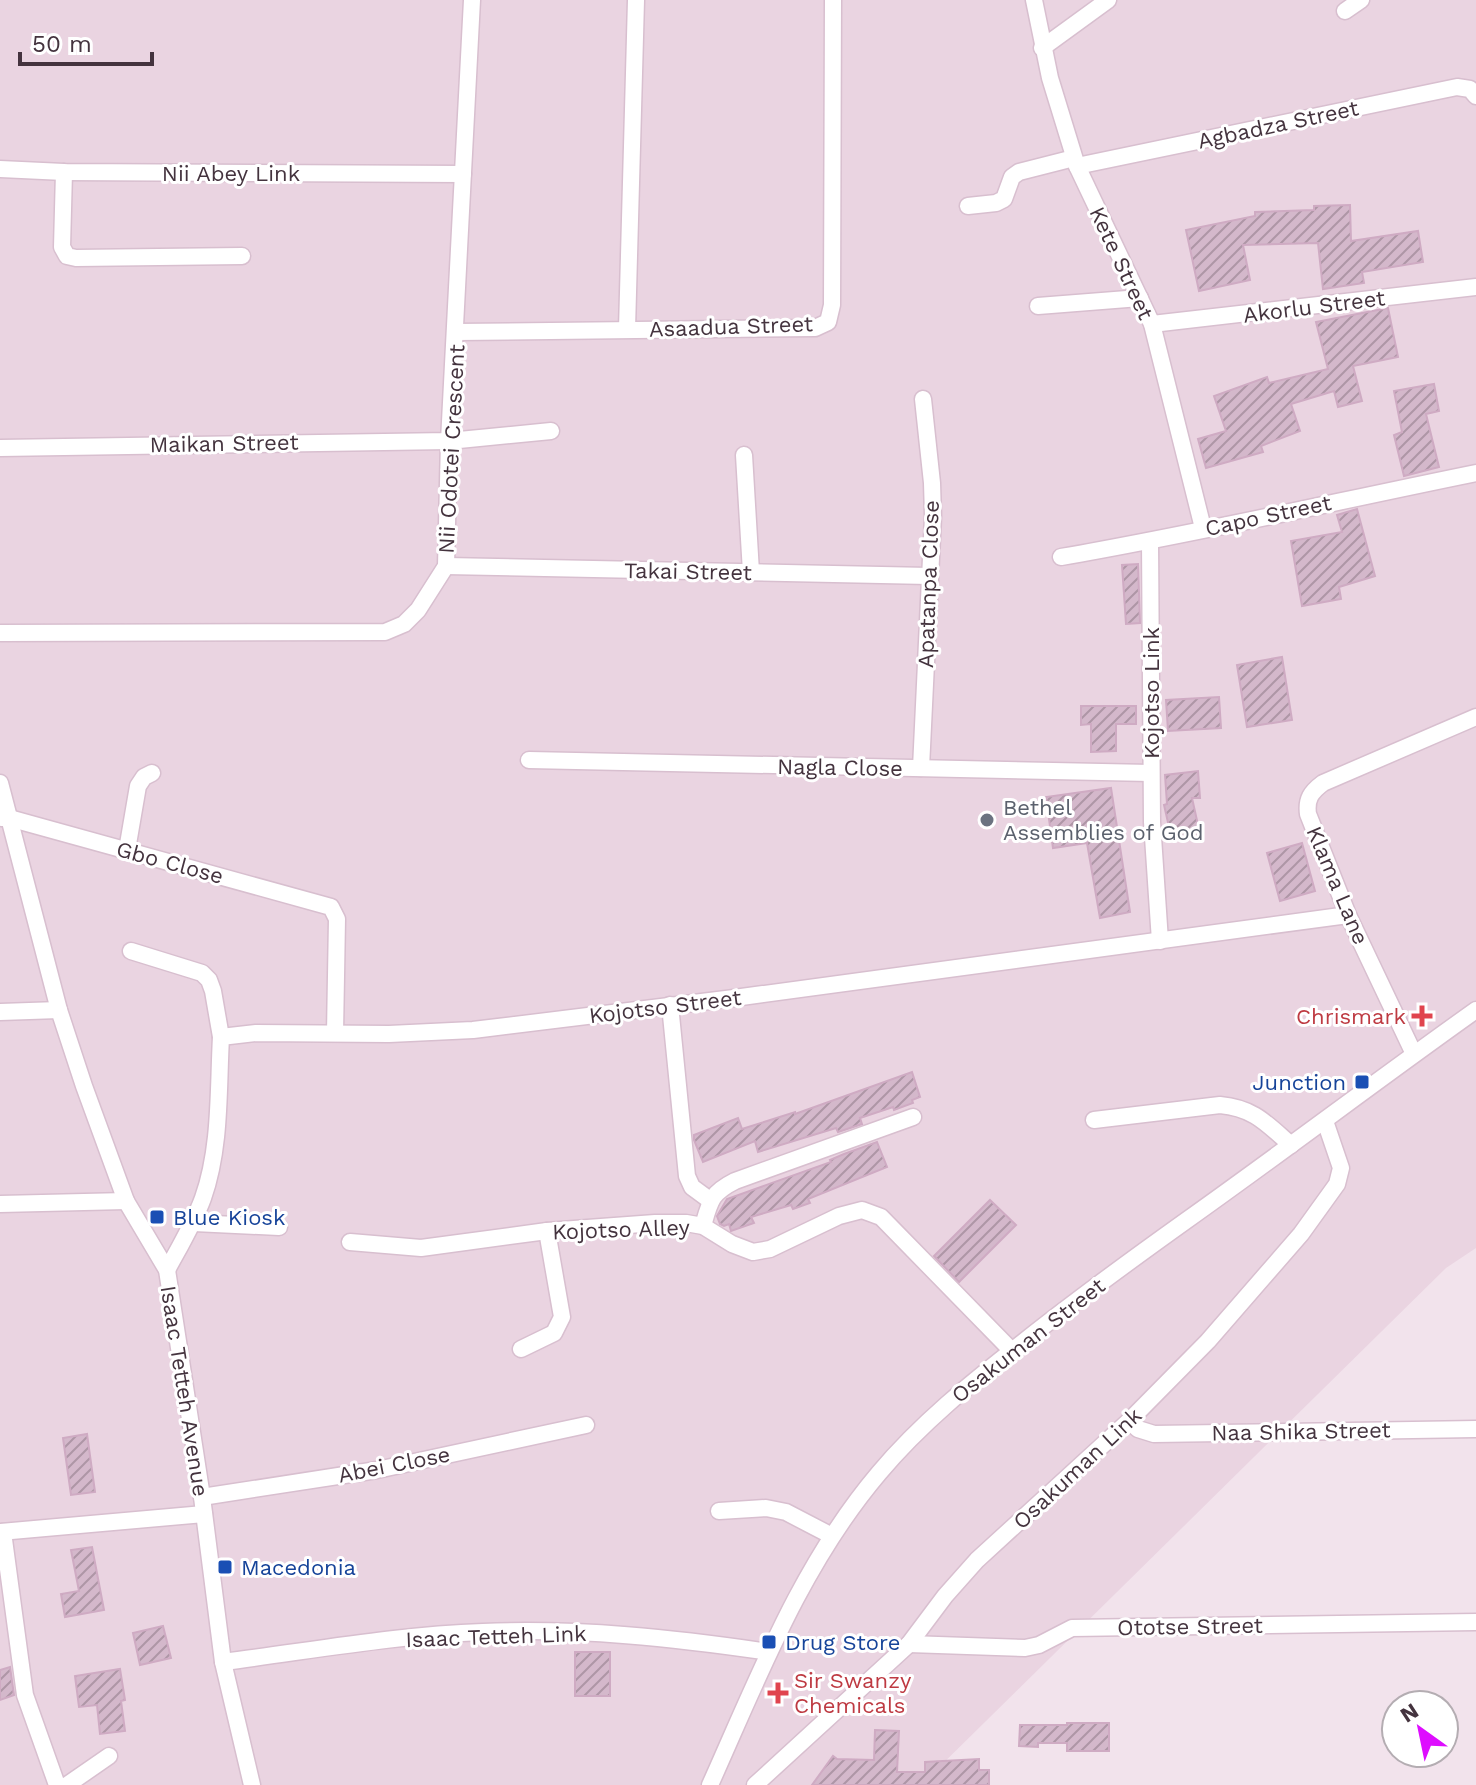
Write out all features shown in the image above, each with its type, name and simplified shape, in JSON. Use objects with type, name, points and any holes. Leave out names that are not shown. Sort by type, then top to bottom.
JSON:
[{"type":"street","name":"Nii Odotei Crescent","points":[[0,633],[385,632],[404,624],[418,610],[446,566],[449,441],[472,0]]},
{"type":"street","points":[[627,329],[636,0]]},
{"type":"street","name":"Asaadua Street","points":[[456,332],[815,328],[828,322],[832,305],[833,0]]},
{"type":"street","name":"Kete Street","points":[[1034,0],[1042,48],[1076,162],[1152,324],[1203,528]]},
{"type":"street","points":[[1042,48],[1108,0]]},
{"type":"street","points":[[1345,11],[1361,0]]},
{"type":"street","name":"Agbadza Street","points":[[968,206],[1004,199],[1012,177],[1019,172],[1457,87],[1470,89],[1476,96]]},
{"type":"street","name":"Nii Abey Link","points":[[0,169],[463,174]]},
{"type":"street","points":[[64,172],[62,247],[67,256],[242,256]]},
{"type":"street","name":"Akorlu Street","points":[[1152,324],[1476,287]]},
{"type":"street","points":[[1038,306],[1140,298]]},
{"type":"street","name":"Apatanpa Close","points":[[921,768],[932,483],[923,399]]},
{"type":"street","name":"Maikan Street","points":[[0,448],[449,441],[551,431]]},
{"type":"street","points":[[744,455],[751,572]]},
{"type":"street","name":"Capo Street","points":[[1061,557],[1476,473]]},
{"type":"street","name":"Kojotso Link","points":[[1150,541],[1151,773],[1160,941]]},
{"type":"street","name":"Takai Street","points":[[446,566],[929,576]]},
{"type":"street","name":"Klama Lane","points":[[1414,1054],[1348,915],[1306,803],[1313,791],[1323,783],[1476,717]]},
{"type":"street","name":"Nagla Close","points":[[529,760],[1151,773]]},
{"type":"street","points":[[127,850],[138,786],[144,777],[152,773]]},
{"type":"street","name":"Isaac Tetteh Avenue","points":[[0,783],[5,818],[59,1010],[126,1201],[167,1270],[203,1505],[223,1662],[252,1785]]},
{"type":"street","name":"Gbo Close","points":[[5,818],[331,907],[337,919],[335,1033]]},
{"type":"street","name":"Kojotso Street","points":[[221,1037],[256,1033],[389,1034],[473,1030],[1348,915]]},
{"type":"street","points":[[131,951],[202,973],[209,980],[221,1037],[214,1149],[204,1196],[194,1223],[167,1270]]},
{"type":"street","points":[[670,1005],[687,1176],[692,1187],[711,1201]]},
{"type":"street","points":[[0,1012],[59,1010]]},
{"type":"street","name":"Osakuman Street","points":[[710,1785],[803,1582],[879,1472],[908,1441],[939,1411],[1088,1291],[1476,1010]]},
{"type":"street","points":[[1094,1120],[1220,1105],[1239,1107],[1257,1115],[1291,1145]]},
{"type":"street","points":[[703,1226],[711,1201],[719,1189],[913,1117]]},
{"type":"street","name":"Osakuman Link","points":[[755,1785],[909,1644],[977,1560],[1129,1421],[1208,1341],[1301,1234],[1337,1184],[1341,1168],[1325,1121]]},
{"type":"street","points":[[0,1204],[126,1201]]},
{"type":"street","name":"Kojotso Alley","points":[[350,1242],[421,1248],[547,1231],[655,1223],[703,1226],[732,1244],[753,1252],[770,1249],[839,1216],[862,1210],[881,1217],[1012,1351]]},
{"type":"street","points":[[194,1223],[279,1227]]},
{"type":"street","points":[[521,1349],[554,1333],[562,1317],[547,1231]]},
{"type":"street","name":"Naa Shika Street","points":[[1129,1421],[1138,1429],[1154,1434],[1476,1429]]},
{"type":"street","name":"Abei Close","points":[[2,1532],[203,1505],[586,1425]]},
{"type":"street","points":[[719,1511],[766,1508],[786,1512],[832,1536]]},
{"type":"street","points":[[2,1532],[25,1695],[57,1785]]},
{"type":"street","name":"Ototse Street","points":[[909,1644],[1025,1648],[1039,1645],[1072,1628],[1476,1622]]},
{"type":"street","name":"Isaac Tetteh Link","points":[[223,1662],[397,1639],[482,1632],[577,1631],[669,1638],[769,1652]]},
{"type":"street","points":[[67,1785],[109,1756]]},
{"type":"shaded area","points":[[0,0],[1476,0],[1476,1248],[1446,1268],[921,1785],[0,1785]]},
{"type":"building","points":[[1350,205],[1351,241],[1418,231],[1423,262],[1362,272],[1364,283],[1323,289],[1318,243],[1243,245],[1250,280],[1199,291],[1186,230],[1255,216],[1255,212]]},
{"type":"building","points":[[1388,308],[1398,357],[1353,366],[1362,401],[1338,407],[1334,391],[1291,404],[1300,431],[1261,446],[1263,452],[1206,468],[1198,439],[1226,431],[1214,396],[1267,377],[1269,383],[1328,369],[1316,322]]},
{"type":"building","points":[[1434,384],[1439,411],[1426,414],[1439,467],[1404,476],[1394,435],[1402,432],[1394,391]]},
{"type":"building","points":[[1357,509],[1375,576],[1339,587],[1341,599],[1302,606],[1291,541],[1342,532],[1337,515]]},
{"type":"building","points":[[1138,564],[1140,623],[1126,624],[1122,565]]},
{"type":"building","points":[[1282,657],[1292,720],[1247,727],[1237,665]]},
{"type":"building","points":[[1219,697],[1221,728],[1168,731],[1166,700]]},
{"type":"building","points":[[1081,706],[1136,706],[1136,724],[1116,724],[1116,751],[1091,752],[1091,724],[1081,725]]},
{"type":"building","points":[[1198,771],[1200,798],[1192,798],[1200,834],[1172,840],[1164,805],[1167,804],[1165,775]]},
{"type":"building","points":[[1111,788],[1130,912],[1100,918],[1087,843],[1053,848],[1046,797]]},
{"type":"building","points":[[1302,843],[1315,891],[1280,901],[1267,853]]},
{"type":"building","points":[[912,1072],[920,1097],[912,1100],[913,1103],[860,1118],[862,1124],[838,1132],[836,1128],[758,1152],[755,1141],[703,1162],[694,1140],[694,1135],[738,1118],[742,1129],[795,1114]]},
{"type":"building","points":[[877,1142],[887,1167],[808,1199],[810,1203],[793,1209],[791,1205],[751,1217],[754,1223],[731,1231],[729,1224],[720,1224],[717,1216],[727,1199]]},
{"type":"building","points":[[990,1200],[1016,1225],[959,1282],[934,1256]]},
{"type":"building","points":[[87,1434],[95,1492],[71,1495],[63,1438]]},
{"type":"building","points":[[92,1547],[104,1610],[65,1617],[61,1594],[79,1591],[71,1550]]},
{"type":"building","points":[[163,1626],[171,1658],[140,1665],[133,1633]]},
{"type":"building","points":[[575,1652],[610,1652],[610,1696],[575,1696]]},
{"type":"building","points":[[10,1667],[14,1695],[0,1700],[0,1670]]},
{"type":"building","points":[[120,1669],[125,1700],[121,1701],[125,1731],[100,1734],[97,1705],[79,1707],[75,1676]]},
{"type":"building","points":[[1109,1723],[1109,1751],[1067,1751],[1067,1743],[1019,1746],[1020,1725]]},
{"type":"building","points":[[875,1730],[899,1731],[897,1772],[925,1772],[925,1762],[979,1759],[979,1770],[989,1770],[989,1785],[812,1785],[833,1756],[837,1759],[874,1760]]},
{"type":"place","name":"Bethel Assemblies of God","points":[[987,820]]},
{"type":"place","name":"Chrismark","points":[[1422,1016]]},
{"type":"place","name":"Junction","points":[[1362,1082]]},
{"type":"place","name":"Blue Kiosk","points":[[157,1217]]},
{"type":"place","name":"Macedonia","points":[[225,1567]]},
{"type":"place","name":"Drug Store","points":[[769,1642]]},
{"type":"place","name":"Sir Swanzy Chemicals","points":[[778,1693]]}]
